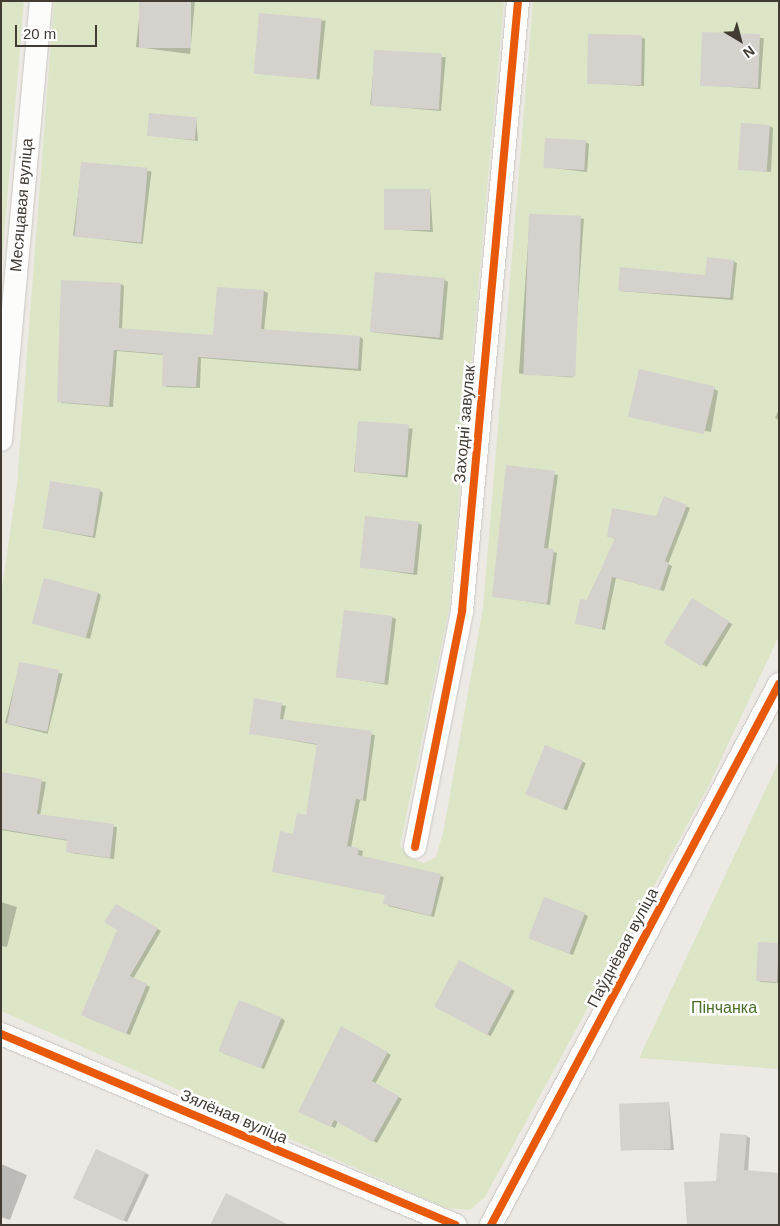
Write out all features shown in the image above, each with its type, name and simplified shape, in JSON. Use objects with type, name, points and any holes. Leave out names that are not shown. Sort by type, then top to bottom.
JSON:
[{"type":"street","name":"Месяцавая вуліца","points":[[1,440],[41,1]]},
{"type":"street","name":"Заходні завулак","points":[[415,847],[462,612],[518,1]]},
{"type":"street","name":"Паўднёвая вуліца","points":[[491,1225],[779,684]]},
{"type":"street","name":"Зялёная вуліца","points":[[1,1034],[455,1225]]},
{"type":"green space","points":[[1,1],[24,1],[1,274]]},
{"type":"green space","points":[[54,1],[504,1],[449,609],[400,846],[410,858],[424,863],[436,857],[443,833],[483,608],[533,1],[779,1],[779,636],[709,785],[485,1197],[470,1210],[446,1208],[1,1011],[1,595],[17,484]]},
{"type":"green space","name":"Пінчанка","points":[[779,761],[779,1069],[639,1058]]},
{"type":"building","points":[[139,1],[191,1],[191,48],[139,48]]},
{"type":"building","points":[[259,13],[322,18],[316,79],[254,74]]},
{"type":"building","points":[[702,32],[760,34],[758,88],[700,86]]},
{"type":"building","points":[[588,34],[642,35],[641,85],[587,84]]},
{"type":"building","points":[[374,50],[442,54],[439,109],[371,106]]},
{"type":"building","points":[[149,113],[197,117],[195,140],[147,136]]},
{"type":"building","points":[[741,123],[770,125],[767,172],[738,170]]},
{"type":"building","points":[[545,138],[586,140],[584,170],[543,168]]},
{"type":"building","points":[[81,162],[148,168],[141,243],[74,237]]},
{"type":"building","points":[[384,189],[430,189],[430,230],[384,230]]},
{"type":"building","points":[[529,214],[581,216],[575,377],[523,375]]},
{"type":"building","points":[[707,257],[734,260],[730,298],[618,291],[620,267],[705,275]]},
{"type":"building","points":[[375,272],[445,278],[440,338],[370,332]]},
{"type":"building","points":[[61,280],[121,283],[119,328],[213,335],[217,287],[264,290],[261,329],[360,336],[358,369],[198,357],[196,387],[162,386],[163,354],[114,350],[109,406],[57,402]]},
{"type":"building","points":[[639,369],[715,387],[704,434],[628,417]]},
{"type":"building","points":[[358,421],[409,425],[405,475],[354,472]]},
{"type":"building","points":[[506,465],[555,471],[544,548],[554,549],[547,604],[492,597]]},
{"type":"building","points":[[50,481],[100,489],[93,536],[42,528]]},
{"type":"building","points":[[664,496],[687,505],[665,561],[669,563],[660,590],[612,577],[602,629],[575,624],[580,599],[587,600],[615,538],[607,537],[612,508],[656,516]]},
{"type":"building","points":[[365,516],[419,522],[413,573],[360,568]]},
{"type":"building","points":[[44,578],[98,592],[86,638],[32,623]]},
{"type":"building","points":[[692,598],[729,621],[701,666],[664,643]]},
{"type":"building","points":[[344,610],[393,616],[384,683],[336,677]]},
{"type":"building","points":[[19,662],[59,670],[47,732],[7,724]]},
{"type":"building","points":[[254,698],[282,703],[280,719],[372,731],[363,800],[356,799],[347,846],[359,848],[358,855],[441,874],[431,916],[383,904],[385,895],[272,872],[280,831],[293,834],[297,813],[306,815],[317,744],[249,734]]},
{"type":"building","points":[[545,745],[583,760],[563,809],[525,794]]},
{"type":"building","points":[[1,772],[42,779],[37,814],[114,824],[110,858],[66,852],[67,840],[1,829]]},
{"type":"building","points":[[544,897],[585,913],[569,954],[528,938]]},
{"type":"building","points":[[116,904],[158,928],[130,976],[147,984],[126,1034],[81,1015],[117,930],[104,922]]},
{"type":"building","points":[[758,942],[779,943],[777,982],[756,981]]},
{"type":"building","points":[[459,960],[512,988],[487,1035],[434,1007]]},
{"type":"building","points":[[239,1000],[282,1017],[261,1068],[218,1051]]},
{"type":"building","points":[[341,1026],[388,1052],[372,1081],[399,1096],[373,1142],[334,1120],[331,1127],[298,1112]]},
{"type":"building","points":[[669,1102],[671,1149],[621,1151],[619,1104]]},
{"type":"building","points":[[720,1133],[747,1135],[744,1170],[779,1173],[779,1225],[687,1224],[684,1182],[716,1181]]},
{"type":"building","points":[[96,1149],[146,1172],[123,1221],[73,1198]]},
{"type":"building","points":[[226,1193],[289,1225],[210,1225]]},
{"type":"cycle path","points":[[415,847],[462,611],[518,1]]},
{"type":"cycle path","points":[[491,1225],[779,684]]},
{"type":"cycle path","points":[[1,1034],[455,1225]]}]
